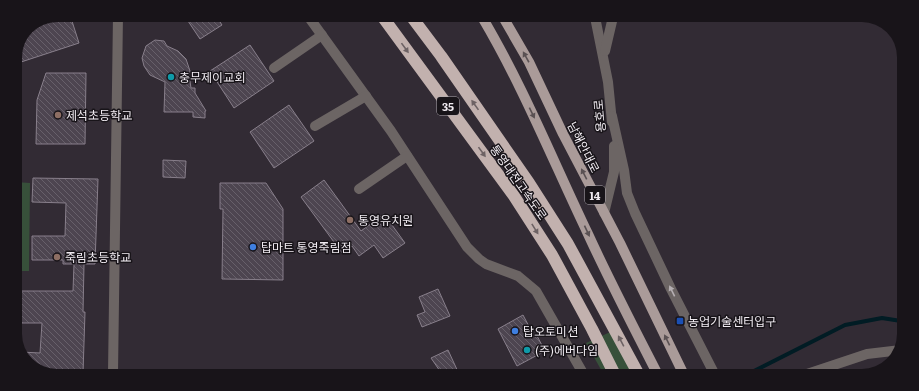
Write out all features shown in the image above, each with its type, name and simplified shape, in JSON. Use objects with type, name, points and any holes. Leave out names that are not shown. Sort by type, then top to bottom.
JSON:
[{"type":"highway","name":"통영대전고속도로","points":[[386,22],[514,196],[552,255],[612,369]]},
{"type":"highway","name":"통영대전고속도로","points":[[416,22],[441,56],[529,183],[568,244],[636,369]]},
{"type":"main road","name":"14","points":[[485,22],[502,51],[588,234],[655,369]]},
{"type":"main road","name":"남해안대로","points":[[506,22],[529,62],[563,134],[681,369]]},
{"type":"street","points":[[113,369],[118,22]]},
{"type":"street","points":[[312,22],[407,156],[466,247],[486,264],[518,276],[536,291],[581,369]]},
{"type":"street","points":[[597,22],[604,55]]},
{"type":"street","name":"용호로","points":[[604,213],[614,172],[612,116],[604,55],[612,22]]},
{"type":"street","points":[[274,68],[322,35]]},
{"type":"street","points":[[315,126],[366,96]]},
{"type":"street","points":[[612,116],[624,170],[627,193],[671,289],[712,369]]},
{"type":"street","points":[[358,189],[407,156]]},
{"type":"street","points":[[824,369],[868,354],[892,351]]},
{"type":"green space","points":[[22,182],[30,183],[29,271],[22,271]]},
{"type":"green space","points":[[617,329],[639,369],[601,369],[586,343]]},
{"type":"building","points":[[57,22],[72,22],[79,43],[22,62],[22,54],[28,37],[37,28],[43,25]]},
{"type":"building","points":[[189,22],[220,22],[222,25],[200,39]]},
{"type":"building","name":"충무제이교회","points":[[155,40],[164,41],[167,46],[178,51],[186,59],[190,71],[189,75],[191,88],[195,88],[195,93],[206,111],[205,118],[193,117],[193,112],[164,112],[165,82],[150,75],[144,66],[142,58],[146,46]]},
{"type":"building","points":[[250,45],[274,81],[234,108],[210,71]]},
{"type":"building","points":[[46,73],[86,73],[85,144],[36,144],[37,100]]},
{"type":"building","points":[[289,105],[314,141],[274,168],[250,132]]},
{"type":"building","points":[[163,160],[186,161],[185,178],[163,177]]},
{"type":"building","points":[[33,178],[98,179],[95,264],[84,264],[83,312],[85,312],[83,369],[57,369],[43,366],[32,359],[27,352],[40,353],[42,323],[22,323],[22,291],[73,291],[74,264],[63,264],[63,260],[32,260],[32,236],[65,236],[66,203],[32,202]]},
{"type":"building","points":[[324,180],[361,231],[384,214],[405,243],[383,258],[374,245],[359,256],[352,246],[342,253],[301,197]]},
{"type":"building","name":"탑마트 통영죽림점","points":[[220,183],[266,183],[283,209],[283,280],[222,279],[223,209],[220,209]]},
{"type":"building","points":[[438,289],[450,316],[422,327],[417,315],[425,312],[419,297]]},
{"type":"building","points":[[523,315],[534,336],[536,334],[545,351],[517,366],[498,329]]},
{"type":"building","points":[[448,350],[457,369],[439,369],[431,358]]},
{"type":"waterway","points":[[758,369],[845,325],[882,318],[897,320]]},
{"type":"place","name":"충무제이교회","points":[[171,77]]},
{"type":"place","name":"제석초등학교","points":[[58,115]]},
{"type":"place","name":"통영유치원","points":[[350,220]]},
{"type":"place","name":"탑마트 통영죽림점","points":[[253,247]]},
{"type":"place","name":"죽림초등학교","points":[[57,257]]},
{"type":"place","name":"농업기술센터입구","points":[[680,321]]},
{"type":"place","name":"탑오토미션","points":[[515,331]]},
{"type":"place","name":"(주)에버다임","points":[[527,350]]}]
